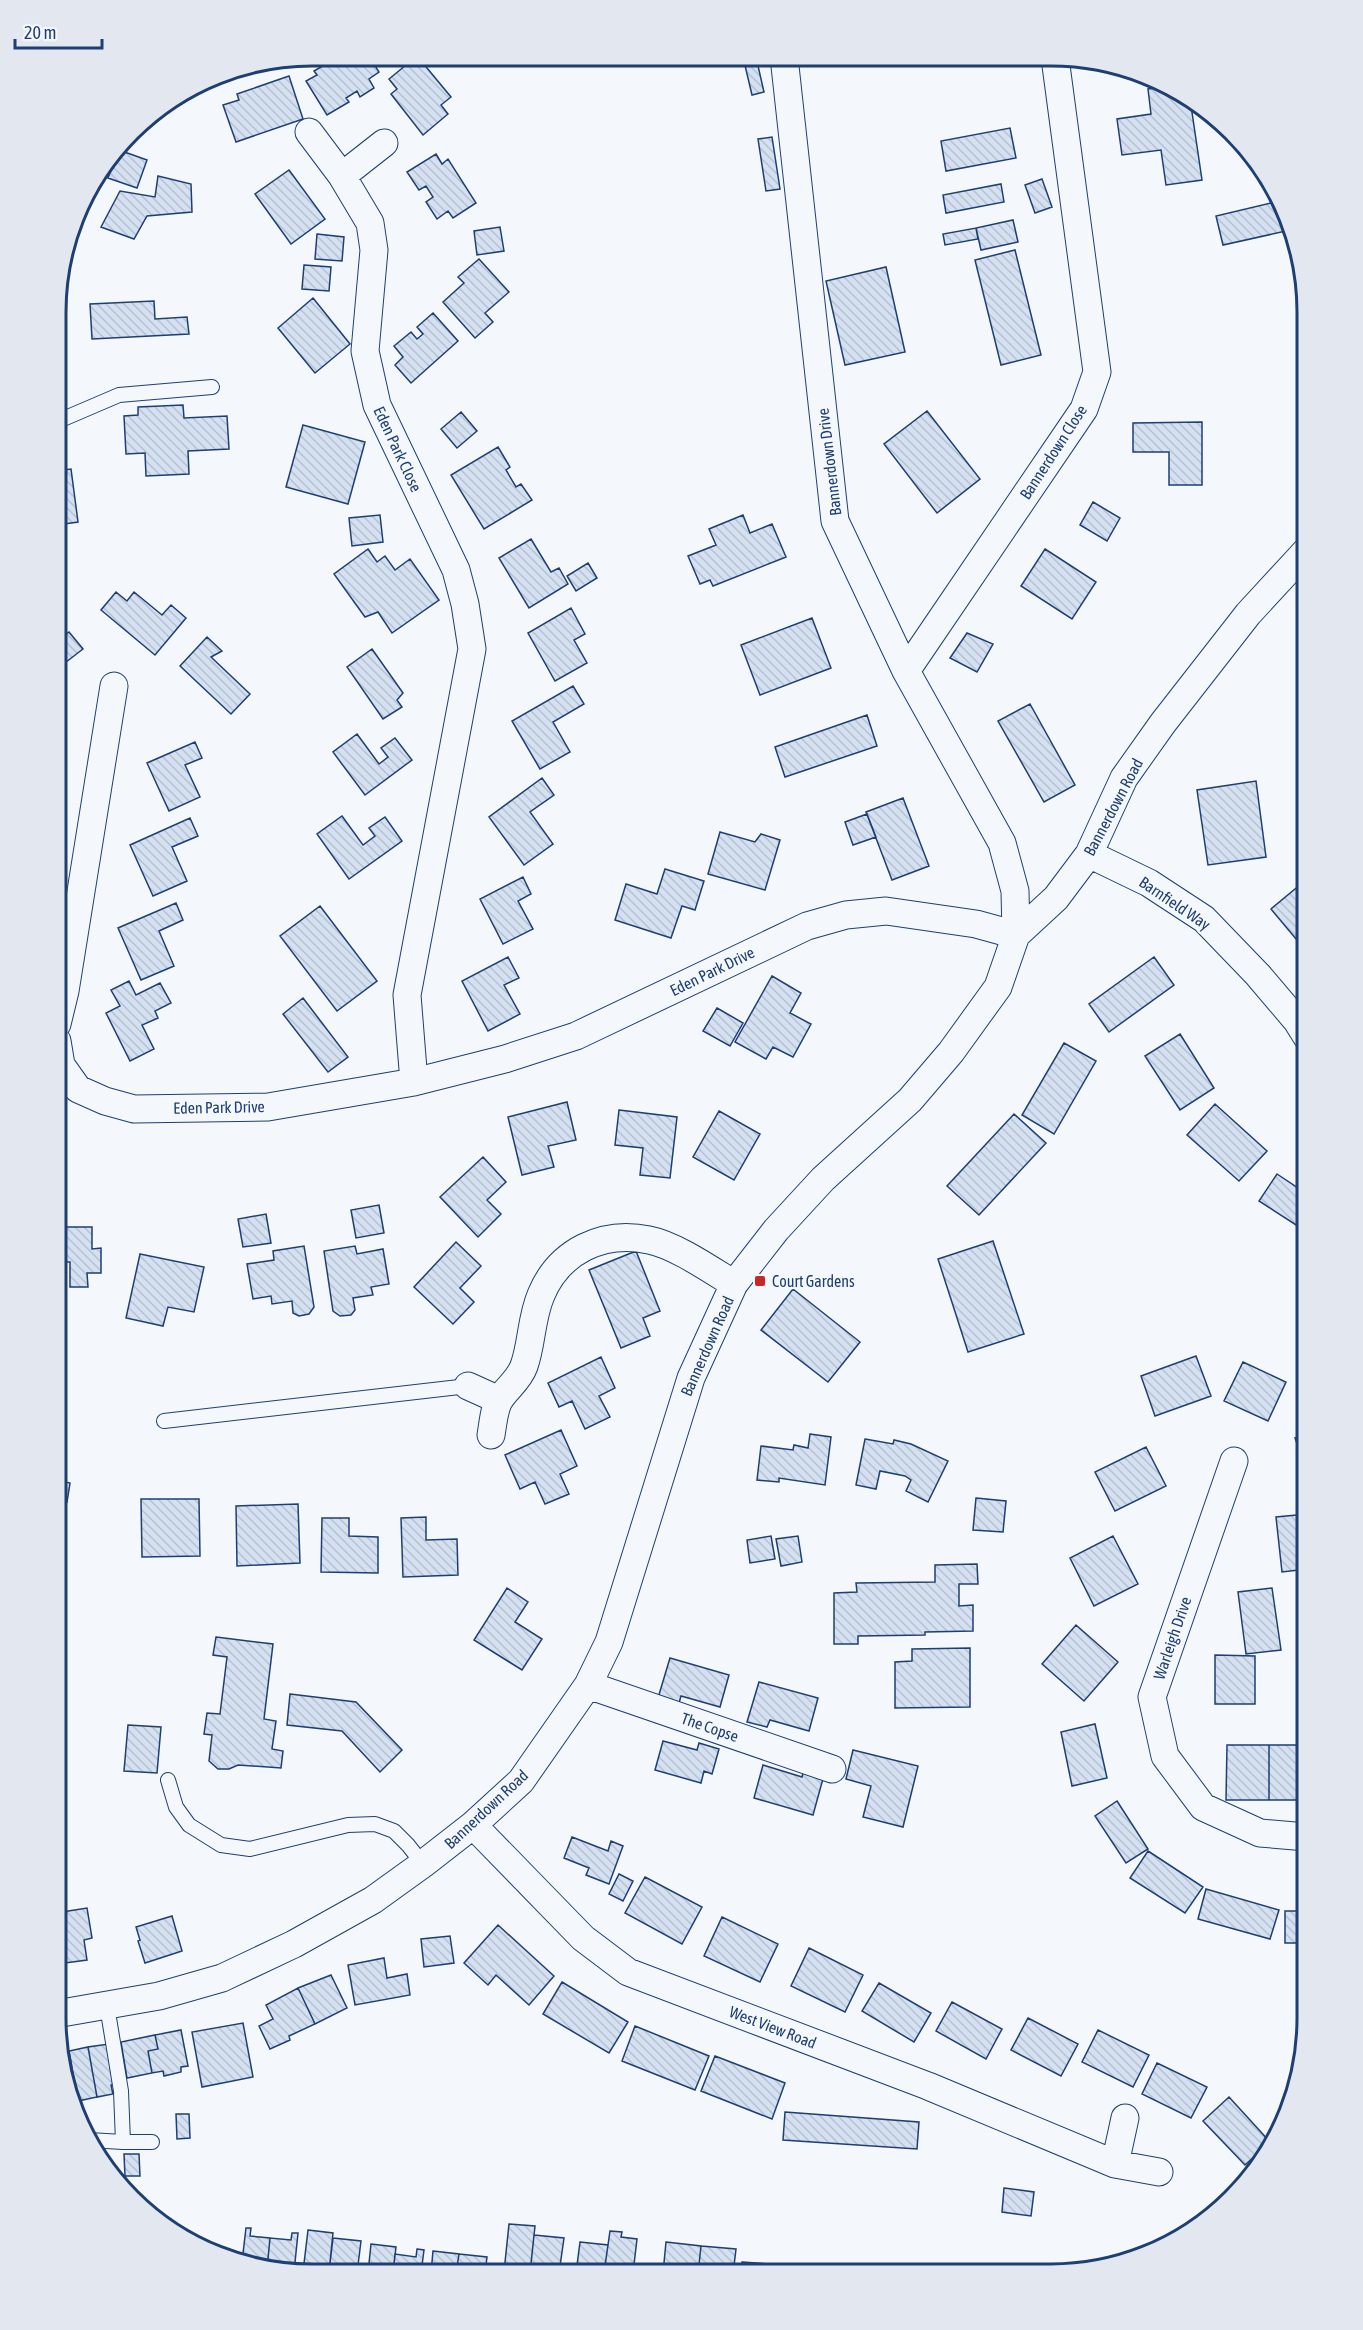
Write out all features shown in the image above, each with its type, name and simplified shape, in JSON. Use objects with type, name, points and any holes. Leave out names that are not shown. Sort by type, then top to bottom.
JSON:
[{"type":"street","name":"Bannerdown Drive","points":[[785,66],[835,521],[906,672],[1002,843],[1016,891],[1016,935]]},
{"type":"street","name":"Bannerdown Close","points":[[906,672],[1084,408],[1097,372],[1056,66]]},
{"type":"street","name":"Eden Park Close","points":[[309,132],[342,176],[370,223],[374,250],[365,351],[376,405],[456,570],[465,604],[472,649],[407,995],[414,1082]]},
{"type":"street","points":[[342,176],[384,143]]},
{"type":"street","name":"Bannerdown Road","points":[[66,2012],[159,1995],[222,1978],[294,1944],[373,1900],[473,1825],[521,1781],[588,1685],[612,1634],[691,1378],[734,1284],[776,1230],[823,1179],[910,1100],[951,1052],[998,987],[1016,935],[1056,898],[1089,854],[1124,778],[1163,723],[1248,614],[1297,561]]},
{"type":"street","points":[[66,985],[114,686]]},
{"type":"street","name":"Barnfield Way","points":[[1089,854],[1149,882],[1204,919],[1297,1017]]},
{"type":"street","name":"Eden Park Drive","points":[[66,1072],[78,1089],[105,1101],[134,1109],[268,1107],[414,1082],[505,1059],[576,1036],[807,926],[846,915],[886,911],[976,924],[1016,935]]},
{"type":"street","points":[[491,1435],[499,1400],[514,1384],[524,1367],[540,1296],[554,1271],[583,1246],[619,1238],[650,1240],[688,1256],[734,1284]]},
{"type":"street","points":[[468,1386],[499,1400]]},
{"type":"street","name":"Warleigh Drive","points":[[1234,1461],[1152,1696],[1165,1756],[1203,1807],[1260,1833],[1297,1836]]},
{"type":"street","name":"The Copse","points":[[588,1685],[832,1769]]},
{"type":"street","name":"West View Road","points":[[473,1825],[583,1938],[628,1972],[928,2086],[1115,2163],[1159,2172]]},
{"type":"street","points":[[1115,2163],[1125,2118]]},
{"type":"lane","points":[[66,418],[119,395],[213,387]]},
{"type":"lane","points":[[164,1421],[468,1386]]},
{"type":"lane","points":[[168,1780],[176,1807],[189,1825],[221,1845],[250,1849],[348,1825],[375,1824],[385,1826],[400,1836],[423,1864]]},
{"type":"lane","points":[[108,2006],[121,2091],[123,2142]]},
{"type":"lane","points":[[99,2141],[152,2142]]},
{"type":"building","points":[[323,66],[375,66],[379,72],[369,79],[374,88],[360,97],[357,91],[346,98],[349,102],[327,115],[306,81],[317,75],[314,71]]},
{"type":"building","points":[[405,66],[425,66],[451,97],[441,105],[448,114],[423,135],[391,94],[397,89],[389,79]]},
{"type":"building","points":[[745,66],[758,66],[764,92],[752,95]]},
{"type":"building","points":[[289,76],[303,119],[236,142],[223,105],[239,100],[237,94]]},
{"type":"building","points":[[1148,89],[1160,91],[1192,110],[1202,180],[1166,185],[1161,150],[1122,155],[1117,119],[1151,114]]},
{"type":"building","points":[[1010,128],[1016,158],[946,171],[941,141]]},
{"type":"building","points":[[772,137],[780,189],[766,191],[758,139]]},
{"type":"building","points":[[125,152],[147,160],[137,188],[108,178],[111,169]]},
{"type":"building","points":[[436,154],[442,164],[448,159],[476,203],[453,218],[448,211],[437,219],[426,202],[433,197],[426,186],[419,190],[407,172]]},
{"type":"building","points":[[289,170],[325,219],[291,244],[255,194]]},
{"type":"building","points":[[158,176],[191,184],[192,212],[147,216],[134,239],[101,227],[120,191],[155,197]]},
{"type":"building","points":[[1042,179],[1052,207],[1035,213],[1025,185]]},
{"type":"building","points":[[1001,184],[1004,202],[946,213],[943,195]]},
{"type":"building","points":[[1272,203],[1283,232],[1223,245],[1216,216]]},
{"type":"building","points":[[1013,220],[1018,242],[981,250],[976,228]]},
{"type":"building","points":[[500,227],[504,251],[477,255],[474,231]]},
{"type":"building","points":[[976,228],[978,239],[945,245],[943,234]]},
{"type":"building","points":[[317,234],[344,237],[342,261],[315,259]]},
{"type":"building","points":[[1015,250],[1041,355],[1001,365],[975,260]]},
{"type":"building","points":[[479,259],[509,292],[485,313],[493,322],[475,338],[443,302],[464,283],[458,277]]},
{"type":"building","points":[[304,265],[331,267],[329,291],[302,289]]},
{"type":"building","points":[[886,267],[905,352],[845,365],[826,281]]},
{"type":"building","points":[[313,298],[350,344],[315,373],[278,328]]},
{"type":"building","points":[[154,301],[155,319],[187,317],[189,334],[92,339],[90,304]]},
{"type":"building","points":[[433,313],[458,341],[411,383],[395,365],[403,357],[394,346],[411,332],[417,339],[423,334],[417,327]]},
{"type":"building","points":[[183,405],[184,418],[227,416],[229,449],[188,451],[189,474],[146,476],[145,453],[126,454],[124,416],[138,415],[138,407]]},
{"type":"building","points":[[927,411],[980,479],[937,513],[884,444]]},
{"type":"building","points":[[461,412],[477,431],[457,448],[441,429]]},
{"type":"building","points":[[1202,422],[1202,485],[1169,485],[1169,452],[1133,452],[1133,423]]},
{"type":"building","points":[[303,425],[365,442],[348,504],[286,487]]},
{"type":"building","points":[[498,447],[510,467],[506,470],[516,487],[521,484],[532,500],[484,529],[451,475]]},
{"type":"building","points":[[71,469],[78,522],[66,524],[66,470]]},
{"type":"building","points":[[1093,502],[1120,518],[1107,541],[1080,525]]},
{"type":"building","points":[[380,515],[383,542],[352,546],[349,518]]},
{"type":"building","points":[[743,515],[750,533],[772,524],[786,557],[713,586],[710,580],[700,584],[688,556],[716,545],[709,529]]},
{"type":"building","points":[[531,539],[551,572],[559,568],[568,584],[529,608],[499,558]]},
{"type":"building","points":[[368,549],[377,562],[385,556],[395,570],[410,559],[439,600],[392,633],[378,612],[365,617],[334,574]]},
{"type":"building","points":[[1045,549],[1096,582],[1072,619],[1021,586]]},
{"type":"building","points":[[588,563],[597,578],[576,591],[567,576]]},
{"type":"building","points":[[116,592],[127,601],[134,592],[162,615],[171,605],[186,618],[155,655],[101,610]]},
{"type":"building","points":[[571,608],[585,634],[574,640],[587,663],[555,681],[528,633]]},
{"type":"building","points":[[812,618],[831,668],[760,695],[741,645]]},
{"type":"building","points":[[69,632],[83,649],[66,662],[66,634]]},
{"type":"building","points":[[967,633],[993,644],[977,672],[950,658]]},
{"type":"building","points":[[207,637],[222,651],[211,657],[250,694],[231,714],[180,666]]},
{"type":"building","points":[[372,649],[403,693],[397,700],[402,707],[383,719],[347,667]]},
{"type":"building","points":[[573,686],[584,704],[553,722],[570,752],[540,769],[512,721]]},
{"type":"building","points":[[1030,704],[1075,785],[1044,802],[998,721]]},
{"type":"building","points":[[867,715],[877,746],[785,777],[775,747]]},
{"type":"building","points":[[357,734],[379,764],[388,757],[381,748],[395,738],[412,760],[365,795],[333,752]]},
{"type":"building","points":[[195,742],[202,758],[185,765],[200,797],[169,811],[147,763]]},
{"type":"building","points":[[542,778],[554,795],[530,812],[553,844],[524,865],[489,817]]},
{"type":"building","points":[[1256,781],[1266,857],[1208,865],[1197,790]]},
{"type":"building","points":[[903,798],[929,866],[892,880],[866,812]]},
{"type":"building","points":[[867,814],[876,837],[853,845],[845,822]]},
{"type":"building","points":[[342,816],[363,845],[375,836],[369,828],[385,817],[402,841],[349,879],[317,834]]},
{"type":"building","points":[[190,818],[198,836],[172,847],[187,881],[153,896],[130,845]]},
{"type":"building","points":[[720,832],[755,842],[761,834],[780,840],[765,890],[708,874]]},
{"type":"building","points":[[665,869],[704,881],[695,910],[682,906],[671,938],[615,920],[626,884],[657,894]]},
{"type":"building","points":[[523,877],[531,894],[518,901],[533,929],[503,944],[480,899]]},
{"type":"building","points":[[1297,887],[1296,939],[1271,909]]},
{"type":"building","points":[[176,903],[183,920],[159,931],[174,966],[141,980],[118,928]]},
{"type":"building","points":[[320,906],[377,981],[337,1011],[280,936]]},
{"type":"building","points":[[508,957],[519,978],[504,985],[520,1014],[488,1031],[462,981]]},
{"type":"building","points":[[1154,957],[1174,985],[1109,1032],[1089,1004]]},
{"type":"building","points":[[772,976],[801,993],[790,1013],[811,1024],[793,1057],[773,1047],[766,1059],[735,1042]]},
{"type":"building","points":[[129,981],[136,995],[160,983],[171,1003],[155,1011],[158,1018],[142,1025],[154,1049],[130,1061],[106,1013],[120,1006],[111,990]]},
{"type":"building","points":[[303,998],[348,1057],[328,1072],[283,1014]]},
{"type":"building","points":[[717,1008],[743,1023],[730,1046],[703,1031]]},
{"type":"building","points":[[1180,1034],[1214,1088],[1180,1110],[1145,1056]]},
{"type":"building","points":[[1064,1043],[1096,1061],[1054,1134],[1022,1115]]},
{"type":"building","points":[[567,1102],[576,1140],[548,1146],[554,1167],[522,1175],[508,1117]]},
{"type":"building","points":[[1215,1104],[1267,1151],[1239,1181],[1187,1135]]},
{"type":"building","points":[[619,1110],[677,1117],[670,1178],[640,1175],[643,1148],[615,1145]]},
{"type":"building","points":[[719,1111],[760,1134],[734,1180],[693,1157]]},
{"type":"building","points":[[1014,1114],[1046,1143],[979,1215],[947,1186]]},
{"type":"building","points":[[483,1157],[506,1182],[487,1200],[501,1214],[478,1237],[440,1197]]},
{"type":"building","points":[[1277,1174],[1297,1187],[1297,1226],[1259,1201]]},
{"type":"building","points":[[379,1205],[384,1233],[356,1238],[351,1210]]},
{"type":"building","points":[[266,1214],[271,1243],[243,1247],[238,1219]]},
{"type":"building","points":[[66,1227],[92,1227],[92,1249],[101,1248],[101,1273],[87,1273],[88,1287],[70,1287],[70,1262],[66,1262]]},
{"type":"building","points":[[993,1241],[1024,1334],[968,1352],[938,1259]]},
{"type":"building","points":[[456,1242],[481,1266],[460,1288],[474,1302],[453,1324],[414,1287]]},
{"type":"building","points":[[304,1246],[314,1307],[309,1314],[299,1316],[293,1313],[292,1301],[272,1304],[271,1296],[253,1299],[247,1264],[274,1260],[273,1251]]},
{"type":"building","points":[[355,1246],[357,1254],[383,1249],[389,1284],[371,1287],[373,1295],[353,1298],[355,1310],[351,1315],[340,1316],[333,1311],[324,1251]]},
{"type":"building","points":[[636,1251],[660,1311],[643,1318],[650,1336],[621,1348],[589,1270]]},
{"type":"building","points":[[140,1254],[204,1267],[194,1312],[168,1307],[163,1326],[126,1318]]},
{"type":"building","points":[[793,1289],[860,1342],[828,1382],[761,1330]]},
{"type":"building","points":[[1196,1356],[1211,1396],[1155,1416],[1141,1376]]},
{"type":"building","points":[[601,1357],[615,1388],[599,1396],[610,1417],[585,1429],[572,1401],[559,1407],[548,1383]]},
{"type":"building","points":[[1243,1362],[1286,1382],[1268,1421],[1224,1401]]},
{"type":"building","points":[[561,1430],[577,1466],[560,1474],[569,1494],[545,1504],[535,1482],[520,1489],[505,1455]]},
{"type":"building","points":[[810,1434],[831,1437],[825,1485],[779,1478],[779,1482],[757,1480],[761,1446],[793,1450],[794,1445],[808,1448]]},
{"type":"building","points":[[865,1439],[893,1444],[894,1440],[911,1444],[948,1461],[928,1502],[906,1491],[911,1480],[905,1476],[880,1471],[876,1489],[856,1485]]},
{"type":"building","points":[[1146,1447],[1166,1486],[1115,1511],[1095,1472]]},
{"type":"building","points":[[66,1482],[70,1483],[66,1502]]},
{"type":"building","points":[[976,1498],[1006,1501],[1003,1532],[973,1530]]},
{"type":"building","points":[[141,1499],[199,1499],[200,1556],[142,1557]]},
{"type":"building","points":[[298,1504],[300,1563],[237,1566],[236,1506]]},
{"type":"building","points":[[1297,1515],[1297,1570],[1282,1572],[1276,1517]]},
{"type":"building","points":[[426,1517],[426,1540],[457,1539],[458,1575],[403,1577],[401,1518]]},
{"type":"building","points":[[322,1518],[349,1518],[349,1536],[378,1537],[378,1573],[321,1572]]},
{"type":"building","points":[[771,1536],[775,1559],[750,1563],[747,1540]]},
{"type":"building","points":[[798,1536],[802,1562],[781,1566],[776,1539]]},
{"type":"building","points":[[1113,1536],[1138,1584],[1094,1606],[1070,1558]]},
{"type":"building","points":[[977,1564],[978,1584],[959,1584],[959,1606],[973,1605],[973,1631],[925,1632],[925,1635],[858,1636],[858,1644],[834,1644],[834,1593],[857,1592],[856,1583],[935,1582],[935,1565]]},
{"type":"building","points":[[507,1588],[528,1602],[515,1622],[542,1639],[522,1670],[474,1640]]},
{"type":"building","points":[[1272,1588],[1281,1650],[1246,1654],[1238,1592]]},
{"type":"building","points":[[1076,1625],[1118,1662],[1084,1701],[1042,1664]]},
{"type":"building","points":[[216,1637],[273,1644],[264,1719],[276,1721],[272,1749],[283,1751],[281,1768],[238,1765],[229,1769],[218,1769],[209,1761],[212,1735],[204,1734],[207,1713],[220,1714],[227,1657],[213,1655]]},
{"type":"building","points":[[970,1648],[970,1707],[895,1708],[895,1662],[912,1661],[912,1649]]},
{"type":"building","points":[[1215,1655],[1255,1656],[1255,1704],[1215,1704]]},
{"type":"building","points":[[670,1658],[729,1675],[720,1707],[681,1696],[679,1703],[658,1698]]},
{"type":"building","points":[[759,1682],[818,1698],[809,1731],[770,1720],[767,1727],[747,1722]]},
{"type":"building","points":[[290,1694],[356,1702],[402,1750],[380,1772],[342,1731],[287,1725]]},
{"type":"building","points":[[1095,1724],[1107,1778],[1072,1786],[1061,1732]]},
{"type":"building","points":[[128,1725],[161,1727],[157,1773],[124,1771]]},
{"type":"building","points":[[663,1741],[697,1750],[699,1743],[719,1749],[712,1774],[704,1771],[701,1783],[655,1770]]},
{"type":"building","points":[[1227,1745],[1269,1745],[1269,1800],[1226,1800]]},
{"type":"building","points":[[1269,1745],[1297,1745],[1297,1800],[1269,1800]]},
{"type":"building","points":[[853,1750],[918,1766],[903,1827],[863,1817],[871,1786],[846,1779]]},
{"type":"building","points":[[763,1765],[802,1777],[804,1769],[824,1775],[813,1815],[754,1798]]},
{"type":"building","points":[[1117,1801],[1148,1849],[1126,1863],[1095,1816]]},
{"type":"building","points":[[572,1837],[608,1851],[611,1841],[623,1846],[609,1884],[586,1875],[589,1868],[564,1858]]},
{"type":"building","points":[[1148,1851],[1203,1887],[1185,1913],[1130,1878]]},
{"type":"building","points":[[619,1874],[633,1881],[623,1901],[609,1894]]},
{"type":"building","points":[[645,1877],[702,1907],[682,1944],[625,1913]]},
{"type":"building","points":[[1206,1889],[1279,1910],[1270,1939],[1198,1919]]},
{"type":"building","points":[[87,1908],[92,1938],[84,1940],[87,1960],[66,1963],[66,1911]]},
{"type":"building","points":[[1285,1911],[1297,1911],[1297,1943],[1285,1943]]},
{"type":"building","points":[[172,1916],[182,1951],[145,1963],[136,1927]]},
{"type":"building","points":[[722,1917],[778,1944],[760,1982],[704,1956]]},
{"type":"building","points":[[498,1925],[554,1976],[529,2005],[496,1975],[488,1985],[464,1963]]},
{"type":"building","points":[[450,1936],[454,1963],[424,1967],[421,1939]]},
{"type":"building","points":[[809,1948],[863,1975],[845,2012],[791,1986]]},
{"type":"building","points":[[384,1958],[387,1978],[407,1974],[410,1995],[355,2005],[348,1965]]},
{"type":"building","points":[[331,1975],[347,2008],[315,2024],[298,1988]]},
{"type":"building","points":[[562,1982],[628,2022],[609,2053],[543,2014]]},
{"type":"building","points":[[879,1983],[931,2013],[914,2042],[862,2011]]},
{"type":"building","points":[[298,1988],[315,2024],[289,2036],[290,2040],[270,2049],[259,2026],[273,2019],[266,2005]]},
{"type":"building","points":[[952,2002],[1002,2029],[986,2059],[936,2031]]},
{"type":"building","points":[[1028,2018],[1078,2044],[1061,2076],[1011,2050]]},
{"type":"building","points":[[243,2023],[253,2077],[202,2087],[192,2032]]},
{"type":"building","points":[[635,2026],[709,2056],[695,2090],[622,2061]]},
{"type":"building","points":[[181,2030],[188,2066],[181,2067],[181,2072],[164,2076],[163,2071],[152,2073],[148,2051],[158,2049],[155,2035]]},
{"type":"building","points":[[1098,2030],[1149,2055],[1133,2087],[1082,2062]]},
{"type":"building","points":[[155,2035],[158,2049],[148,2051],[152,2073],[127,2078],[121,2042]]},
{"type":"building","points":[[109,2044],[116,2084],[111,2085],[113,2094],[97,2097],[88,2047]]},
{"type":"building","points":[[88,2047],[97,2097],[80,2100],[69,2051]]},
{"type":"building","points":[[69,2051],[75,2086],[74,2082]]},
{"type":"building","points":[[715,2056],[785,2083],[772,2119],[701,2091]]},
{"type":"building","points":[[1157,2063],[1207,2087],[1191,2118],[1142,2094]]},
{"type":"building","points":[[1229,2097],[1266,2138],[1256,2155],[1245,2165],[1203,2121]]},
{"type":"building","points":[[785,2112],[919,2122],[917,2149],[783,2140]]},
{"type":"building","points":[[176,2114],[189,2114],[190,2138],[177,2139]]},
{"type":"building","points":[[124,2154],[139,2154],[140,2176],[125,2176]]},
{"type":"building","points":[[1004,2188],[1034,2192],[1031,2216],[1002,2212]]},
{"type":"building","points":[[509,2224],[535,2226],[531,2264],[505,2264]]},
{"type":"building","points":[[246,2228],[251,2228],[250,2236],[270,2238],[268,2260],[243,2254]]},
{"type":"building","points":[[308,2230],[333,2233],[330,2264],[304,2264]]},
{"type":"building","points":[[610,2231],[622,2232],[621,2237],[637,2239],[634,2264],[605,2264]]},
{"type":"building","points":[[292,2233],[298,2233],[295,2263],[268,2260],[270,2238],[291,2240]]},
{"type":"building","points":[[534,2235],[564,2238],[560,2264],[531,2264]]},
{"type":"building","points":[[333,2238],[361,2241],[358,2264],[330,2264]]},
{"type":"building","points":[[580,2242],[608,2245],[605,2264],[577,2264]]},
{"type":"building","points":[[666,2242],[701,2246],[699,2264],[664,2264]]},
{"type":"building","points":[[371,2244],[396,2247],[394,2264],[369,2264]]},
{"type":"building","points":[[701,2246],[736,2249],[734,2264],[699,2264]]},
{"type":"building","points":[[417,2249],[424,2250],[422,2264],[394,2264],[395,2254],[416,2257]]},
{"type":"building","points":[[433,2251],[459,2254],[457,2264],[432,2264]]},
{"type":"building","points":[[459,2254],[487,2257],[486,2264],[457,2264]]},
{"type":"building","points":[[742,2262],[771,2264],[742,2264]]},
{"type":"place","name":"Court Gardens","points":[[760,1281]]}]
